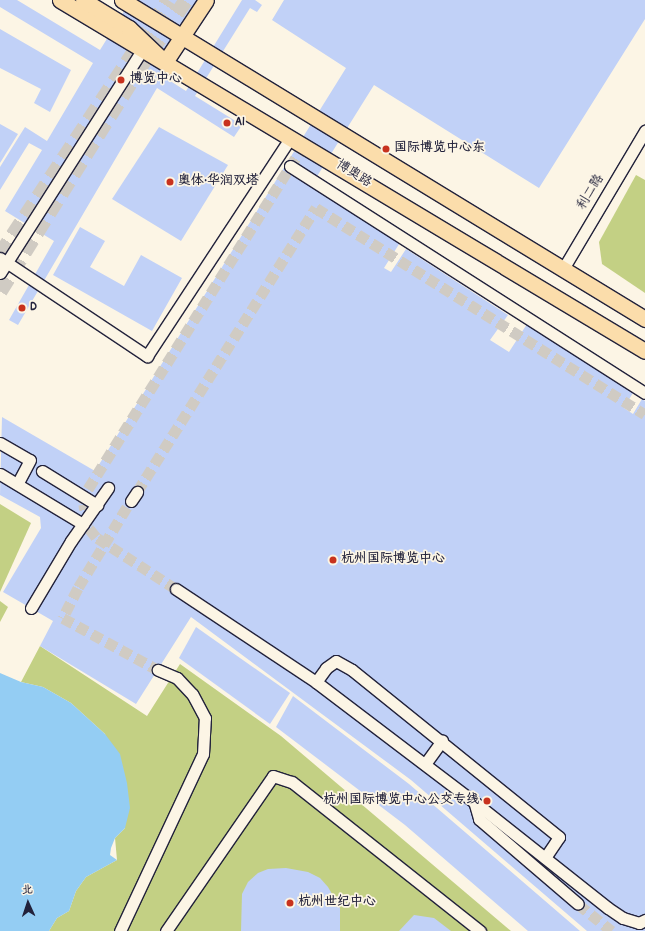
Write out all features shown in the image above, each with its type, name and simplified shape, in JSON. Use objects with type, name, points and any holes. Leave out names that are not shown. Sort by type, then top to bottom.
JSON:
[{"type":"main road","name":"博奥路","points":[[60,0],[125,33],[142,50],[291,137],[645,351]]},
{"type":"main road","points":[[83,0],[164,62],[206,0]]},
{"type":"main road","points":[[122,0],[145,6],[181,37],[564,269],[645,320]]},
{"type":"main road","points":[[125,33],[145,6]]},
{"type":"street","points":[[0,273],[4,260],[142,50]]},
{"type":"street","name":"利二路","points":[[564,269],[645,131]]},
{"type":"street","points":[[4,260],[147,356],[291,137]]},
{"type":"street","points":[[290,166],[645,393]]},
{"type":"street","points":[[0,443],[30,460],[17,484]]},
{"type":"street","points":[[42,471],[96,505]]},
{"type":"street","points":[[0,474],[83,524]]},
{"type":"street","points":[[31,608],[83,524],[108,488]]},
{"type":"street","points":[[176,589],[316,682],[474,801],[623,918],[639,923],[645,920]]},
{"type":"street","points":[[316,682],[326,668],[336,661],[352,670],[442,741],[559,837],[545,858]]},
{"type":"street","points":[[120,931],[204,754],[205,718],[192,694],[176,678],[158,670]]},
{"type":"street","points":[[425,764],[442,741]]},
{"type":"street","points":[[166,931],[272,776],[292,782],[480,931]]},
{"type":"street","points":[[474,801],[479,819],[578,904]]},
{"type":"green space","points":[[636,175],[645,180],[645,293],[602,264],[599,242]]},
{"type":"green space","points":[[0,504],[31,523],[0,592]]},
{"type":"green space","points":[[0,601],[8,607],[0,622]]},
{"type":"green space","name":"杭州世纪中心","points":[[40,646],[147,716],[180,664],[281,736],[511,931],[49,931],[57,918],[69,911],[76,891],[86,877],[117,860],[115,838],[125,828],[105,734],[71,703],[43,687],[21,682]]},
{"type":"water","points":[[0,673],[21,682],[43,687],[71,703],[105,734],[120,754],[127,783],[130,808],[125,828],[115,838],[110,855],[117,860],[86,877],[76,891],[69,911],[57,918],[49,931],[0,931]]},
{"type":"building","name":"博览中心","points":[[0,0],[17,0],[100,50],[131,0],[211,0],[164,77],[186,91],[242,0],[255,0],[262,5],[257,12],[250,8],[195,96],[242,125],[234,137],[157,88],[18,325],[9,320],[54,241],[5,211],[42,150],[29,143],[0,190],[0,167],[25,127],[47,141],[93,63],[0,7]]},
{"type":"building","name":"杭州国际博览中心","points":[[284,0],[645,0],[645,19],[539,188],[374,85],[311,186],[401,241],[384,268],[391,272],[406,249],[508,315],[490,340],[509,352],[527,324],[634,391],[624,408],[633,414],[642,399],[645,401],[645,931],[587,931],[411,780],[191,617],[136,704],[40,646],[53,621],[3,592],[41,528],[40,517],[0,495],[2,417],[95,471],[346,68],[272,20]]},
{"type":"building","points":[[0,29],[71,70],[50,112],[34,103],[41,89],[0,68]]},
{"type":"building","points":[[0,124],[18,134],[0,163]]},
{"type":"building","name":"奥体·华润双塔","points":[[159,127],[228,165],[181,241],[112,199]]},
{"type":"building","points":[[80,227],[105,241],[90,267],[124,286],[141,255],[182,278],[152,331],[53,275]]},
{"type":"building","points":[[196,627],[290,693],[270,724],[179,658]]},
{"type":"building","points":[[293,696],[409,784],[580,931],[528,931],[405,825],[276,727]]},
{"type":"building","name":"杭州世纪中心","points":[[286,868],[308,872],[320,878],[328,887],[340,908],[340,931],[241,931],[242,894],[248,882],[258,873],[268,869]]},
{"type":"building","points":[[414,915],[434,918],[451,931],[399,931]]},
{"type":"tunnel","points":[[0,254],[168,0]]},
{"type":"tunnel","points":[[0,291],[138,70],[186,0]]},
{"type":"tunnel","points":[[176,589],[96,537],[87,526],[84,504],[88,489],[304,145]]},
{"type":"tunnel","points":[[137,492],[316,208],[645,414]]},
{"type":"tunnel","points":[[127,507],[78,588],[63,618],[158,670]]},
{"type":"tunnel","points":[[578,904],[612,931]]},
{"type":"place","name":"博览中心","points":[[121,80]]},
{"type":"place","name":"A1","points":[[227,123]]},
{"type":"place","name":"国际博览中心东","points":[[386,149]]},
{"type":"place","name":"奥体·华润双塔","points":[[170,182]]},
{"type":"place","name":"D","points":[[22,308]]},
{"type":"place","name":"杭州国际博览中心","points":[[333,560]]},
{"type":"place","name":"杭州国际博览中心公交专线","points":[[487,801]]},
{"type":"place","name":"杭州世纪中心","points":[[290,903]]}]
